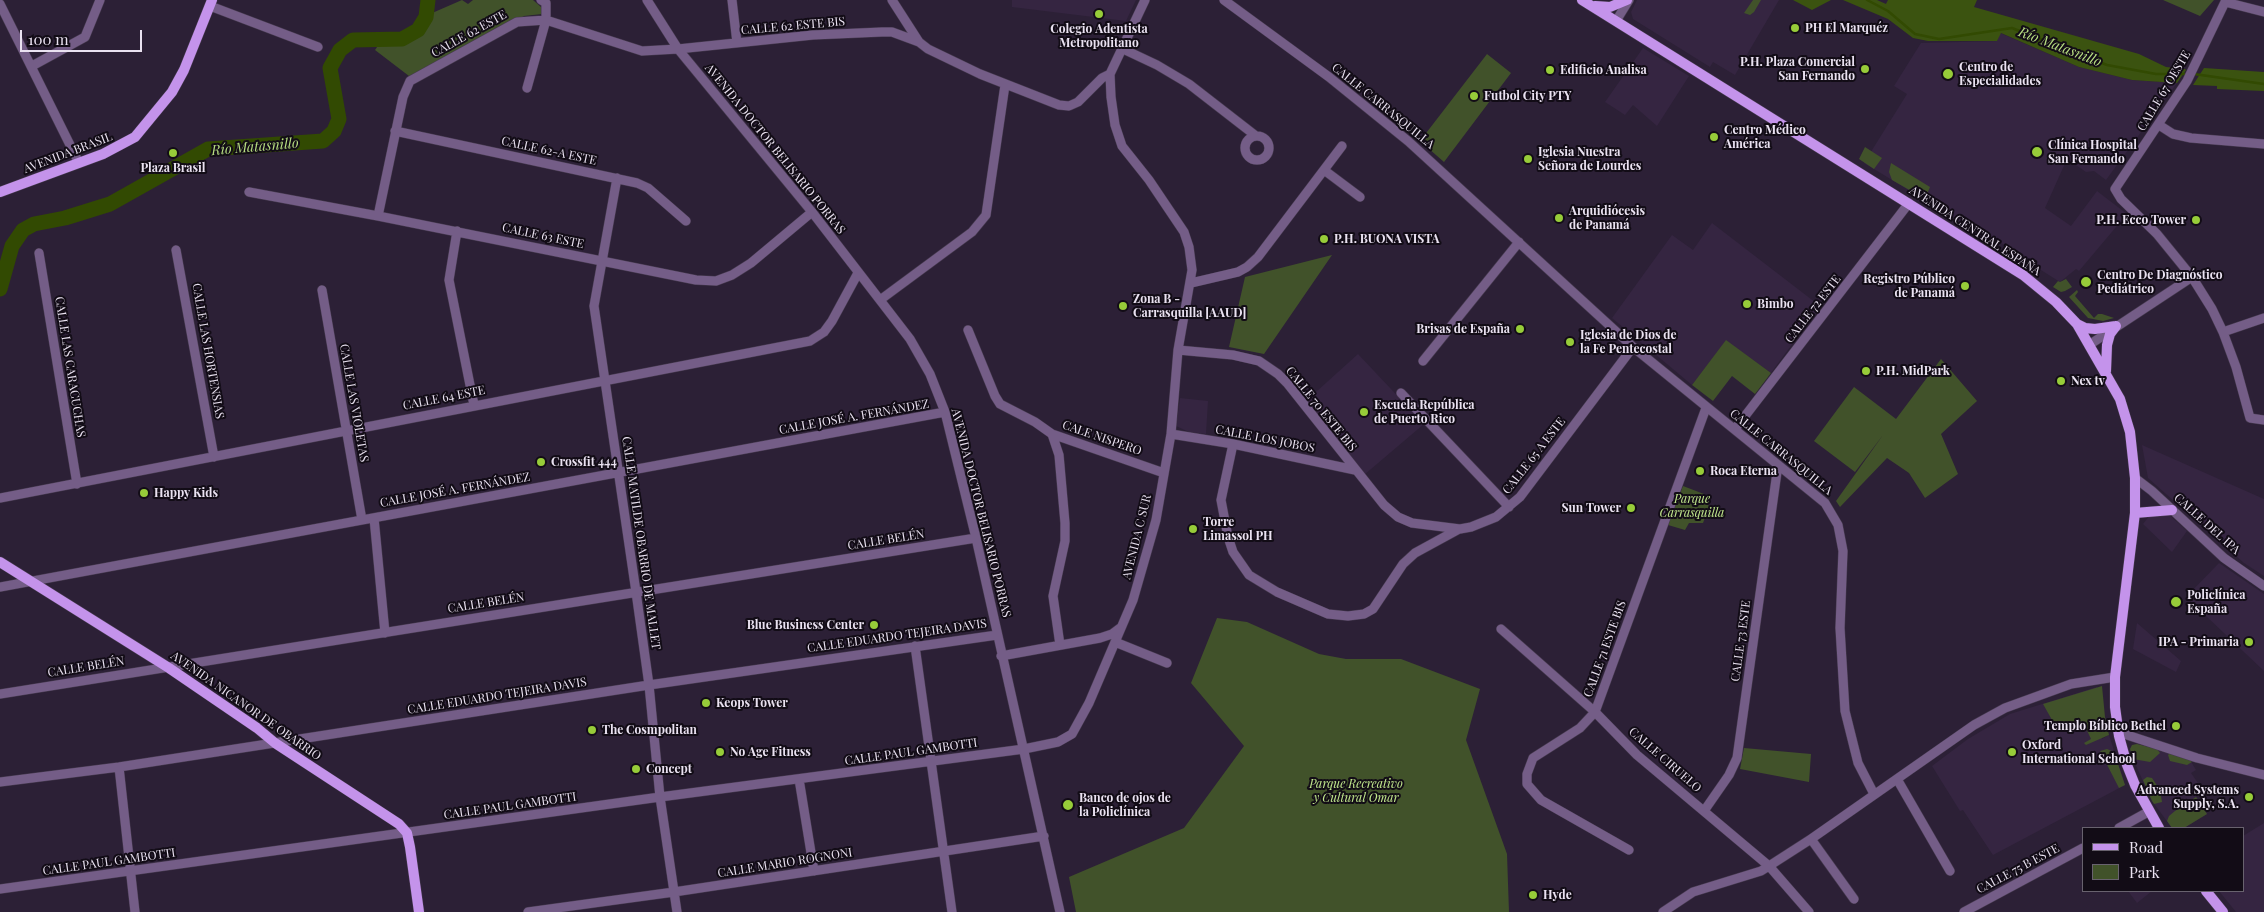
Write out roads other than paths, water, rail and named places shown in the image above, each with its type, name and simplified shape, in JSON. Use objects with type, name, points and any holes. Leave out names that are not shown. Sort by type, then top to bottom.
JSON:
[{"type":"main road","name":"AVENIDA CENTRAL ESPAÑA","points":[[1582,0],[2023,275],[2056,302],[2077,324],[2120,399],[2130,432],[2135,478],[2135,513],[2115,677],[2118,732],[2127,765],[2148,812],[2158,827]]},
{"type":"main road","points":[[1592,6],[1610,7],[1628,0]]},
{"type":"main road","name":"AVENIDA BRASIL","points":[[0,192],[116,148],[135,137],[161,108],[184,70],[211,3]]},
{"type":"main road","points":[[2077,324],[2084,328],[2095,329],[2116,326]]},
{"type":"main road","points":[[2106,373],[2107,345],[2110,334],[2116,326]]},
{"type":"main road","points":[[2135,513],[2172,510]]},
{"type":"main road","name":"AVENIDA NICANOR DE OBARRIO","points":[[0,562],[169,668],[275,742],[399,824],[407,833]]},
{"type":"main road","points":[[407,833],[419,912]]},
{"type":"main road","points":[[2207,892],[2223,912]]},
{"type":"street","points":[[32,66],[85,37],[100,0]]},
{"type":"street","points":[[527,88],[546,20],[546,3],[541,0]]},
{"type":"street","name":"AVENIDA DOCTOR BELISARIO PORRAS","points":[[646,0],[678,49],[812,212],[910,339],[930,374],[945,412],[976,538],[1060,912]]},
{"type":"street","points":[[732,0],[737,43]]},
{"type":"street","points":[[892,0],[919,42]]},
{"type":"street","points":[[902,17],[892,32],[919,42],[938,55],[1005,85],[1060,105],[1069,106],[1078,102],[1102,78],[1110,74],[1145,0]]},
{"type":"street","name":"CALLE CARRASQUILLA","points":[[1224,0],[1329,77],[1408,141],[1633,347],[1825,503],[1838,525],[1843,551],[1840,628],[1845,711],[1858,763],[1874,794]]},
{"type":"street","points":[[1616,21],[1628,0]]},
{"type":"street","points":[[2225,1],[2264,12]]},
{"type":"street","name":"CALLE 67 OESTE","points":[[2192,277],[2157,234],[2122,199],[2115,189],[2187,81],[2225,1]]},
{"type":"street","points":[[211,3],[318,47]]},
{"type":"street","points":[[1,8],[32,66],[79,163]]},
{"type":"street","name":"CALLE 62 ESTE","points":[[378,216],[395,131],[403,98],[410,81],[517,22],[546,20],[642,51],[678,49]]},
{"type":"street","name":"CALLE 62 ESTE BIS","points":[[678,49],[813,35],[892,32]]},
{"type":"street","points":[[1123,49],[1157,65],[1189,84],[1256,136]]},
{"type":"street","name":"AVENIDA C SUR","points":[[1024,750],[1058,742],[1072,734],[1100,677],[1133,600],[1156,520],[1171,434],[1178,350],[1191,283],[1192,259],[1184,232],[1149,180],[1122,146],[1115,125],[1110,74]]},
{"type":"street","points":[[880,300],[972,232],[986,215],[1005,85]]},
{"type":"street","points":[[1090,90],[1102,92],[1111,97]]},
{"type":"street","points":[[2159,125],[2173,134],[2191,138],[2264,144]]},
{"type":"street","name":"CALLE 62-A ESTE","points":[[395,131],[617,178],[648,188],[686,220]]},
{"type":"street","points":[[1191,283],[1238,272],[1247,267],[1258,257],[1342,146]]},
{"type":"street","points":[[1324,170],[1360,197]]},
{"type":"street","name":"CALLE MATILDE OBARRIO DE MALLET","points":[[617,178],[594,306],[649,685],[660,797],[676,912]]},
{"type":"street","name":"CALLE 63 ESTE","points":[[249,192],[696,280],[716,281],[732,275],[751,264],[812,212]]},
{"type":"street","name":"CALLE 72 ESTE","points":[[1736,430],[1909,203]]},
{"type":"street","points":[[457,232],[449,280],[474,405]]},
{"type":"street","points":[[1423,361],[1519,242]]},
{"type":"street","name":"CALLE LAS HORTENSIAS","points":[[176,250],[214,457]]},
{"type":"street","name":"CALLE LAS CARACUCHAS","points":[[39,253],[77,484]]},
{"type":"street","name":"CALLE 64 ESTE","points":[[0,498],[214,457],[346,429],[605,382],[810,340],[824,332],[832,322],[858,273]]},
{"type":"street","points":[[2089,345],[2192,277],[2223,332],[2236,367],[2250,418],[2264,420]]},
{"type":"street","name":"CALLE LAS VIOLETAS","points":[[322,290],[362,520]]},
{"type":"street","points":[[2223,332],[2264,318]]},
{"type":"street","name":"CALE NISPERO","points":[[968,330],[1000,404],[1035,422],[1052,434],[1164,473]]},
{"type":"street","name":"CALLE 65 A ESTE","points":[[1355,470],[1384,505],[1398,516],[1412,523],[1460,529],[1483,523],[1496,517],[1520,497],[1633,347]]},
{"type":"street","name":"CALLE 70 ESTE BIS","points":[[1178,350],[1248,357],[1264,364],[1286,383],[1355,470]]},
{"type":"street","points":[[1401,393],[1509,507]]},
{"type":"street","name":"CALLE 71 ESTE BIS","points":[[1630,850],[1541,800],[1527,784],[1527,774],[1533,758],[1580,728],[1596,712],[1706,408]]},
{"type":"street","name":"CALLE JOSÉ A. FERNÁNDEZ","points":[[0,587],[945,412]]},
{"type":"street","points":[[1052,434],[1059,455],[1065,523],[1065,541],[1054,596],[1060,645]]},
{"type":"street","name":"CALLE LOS JOBOS","points":[[1171,434],[1233,444],[1355,470]]},
{"type":"street","points":[[1233,444],[1221,500],[1233,552],[1249,575],[1277,592],[1328,614],[1348,616],[1364,614],[1373,609],[1403,564],[1415,553],[1460,529]]},
{"type":"street","name":"CALLE 73 ESTE","points":[[1704,811],[1732,771],[1737,758],[1778,465]]},
{"type":"street","name":"CALLE DEL IPA","points":[[2135,478],[2224,558],[2264,586]]},
{"type":"street","points":[[374,518],[385,632]]},
{"type":"street","name":"CALLE BELÉN","points":[[0,694],[976,538]]},
{"type":"street","points":[[1001,656],[1100,638],[1112,634],[1122,627]]},
{"type":"street","name":"CALLE CIRUELO","points":[[1501,629],[1596,712],[1636,755],[1770,866],[1809,912]]},
{"type":"street","name":"CALLE EDUARDO TEJEIRA DAVIS","points":[[0,782],[119,766],[649,685],[997,635]]},
{"type":"street","points":[[1100,638],[1108,644],[1100,677]]},
{"type":"street","points":[[1115,642],[1167,663]]},
{"type":"street","points":[[915,646],[952,912]]},
{"type":"street","points":[[1663,912],[1693,892],[1761,871],[1770,866],[1811,840],[1974,725],[2005,708],[2071,684],[2115,677]]},
{"type":"street","points":[[2118,732],[2197,758],[2264,775]]},
{"type":"street","name":"CALLE PAUL GAMBOTTI","points":[[0,889],[660,797],[1024,750]]},
{"type":"street","points":[[119,766],[135,912]]},
{"type":"street","points":[[1897,779],[1950,871]]},
{"type":"street","points":[[800,780],[814,872]]},
{"type":"street","points":[[2121,827],[2148,812]]},
{"type":"street","name":"CALLE MARIO ROGNONI","points":[[528,912],[814,872],[1044,836]]},
{"type":"street","points":[[1811,840],[1854,898]]},
{"type":"street","name":"CALLE 75 B ESTE","points":[[1964,912],[2082,849]]},
{"type":"waterway","name":"Río Matasnillo","points":[[0,289],[12,246],[23,230],[34,224],[65,218],[110,204],[208,149],[323,141],[334,131],[339,119],[330,68],[340,50],[353,40],[402,39],[418,30],[426,17],[428,0]]},
{"type":"waterway","name":"Río Matasnillo","points":[[1867,0],[1888,11],[1915,34],[1939,39],[2012,28],[2107,65],[2156,74],[2188,74]]},
{"type":"waterway","name":"Río Matasnillo","points":[[2194,74],[2264,84]]},
{"type":"place","name":"Colegio Adentista Metropolitano","points":[[1099,14]]},
{"type":"place","name":"PH El Marquéz","points":[[1795,28]]},
{"type":"place","name":"P.H. Plaza Comercial San Fernando","points":[[1865,69]]},
{"type":"place","name":"Edificio Analisa","points":[[1550,70]]},
{"type":"place","name":"Centro de Especialidades","points":[[1948,74]]},
{"type":"place","name":"Futbol City PTY","points":[[1474,96]]},
{"type":"place","name":"Centro Médico América","points":[[1714,137]]},
{"type":"place","name":"Clínica Hospital San Fernando","points":[[2037,152]]},
{"type":"place","name":"Plaza Brasil","points":[[173,153]]},
{"type":"place","name":"Iglesia Nuestra Señora de Lourdes","points":[[1528,159]]},
{"type":"place","name":"Arquidiócesis de Panamá","points":[[1559,218]]},
{"type":"place","name":"P.H. Ecco Tower","points":[[2196,220]]},
{"type":"place","name":"P.H. BUONA VISTA","points":[[1324,239]]},
{"type":"place","name":"Centro De Diagnóstico Pediátrico","points":[[2086,282]]},
{"type":"place","name":"Registro Público de Panamá","points":[[1965,286]]},
{"type":"place","name":"Bimbo","points":[[1747,304]]},
{"type":"place","name":"Zona B - Carrasquilla [AAUD]","points":[[1123,306]]},
{"type":"place","name":"Brisas de España","points":[[1520,329]]},
{"type":"place","name":"Iglesia de Dios de la Fe Pentecostal","points":[[1570,342]]},
{"type":"place","name":"P.H. MidPark","points":[[1866,371]]},
{"type":"place","name":"Nex tv","points":[[2061,381]]},
{"type":"place","name":"Escuela República de Puerto Rico","points":[[1364,412]]},
{"type":"place","name":"Crossfit 444","points":[[541,462]]},
{"type":"place","name":"Roca Eterna","points":[[1700,471]]},
{"type":"place","name":"Happy Kids","points":[[144,493]]},
{"type":"place","name":"Sun Tower","points":[[1631,508]]},
{"type":"place","name":"Torre Limassol PH","points":[[1193,529]]},
{"type":"place","name":"Policlínica España","points":[[2176,602]]},
{"type":"place","name":"Blue Business Center","points":[[874,625]]},
{"type":"place","name":"IPA - Primaria","points":[[2249,642]]},
{"type":"place","name":"Keops Tower","points":[[706,703]]},
{"type":"place","name":"Templo Bíblico Bethel","points":[[2176,726]]},
{"type":"place","name":"The Cosmpolitan","points":[[592,730]]},
{"type":"place","name":"No Age Fitness","points":[[720,752]]},
{"type":"place","name":"Oxford International School","points":[[2012,752]]},
{"type":"place","name":"Concept","points":[[636,769]]},
{"type":"place","name":"Advanced Systems Supply, S.A.","points":[[2249,797]]},
{"type":"place","name":"Banco de ojos de la Policlínica","points":[[1068,805]]},
{"type":"place","name":"Hyde","points":[[1533,895]]},
{"type":"park label","name":"Parque Carrasquilla","points":[[1692,506]]},
{"type":"park label","name":"Parque Recreativo y Cultural Omar","points":[[1356,791]]}]
